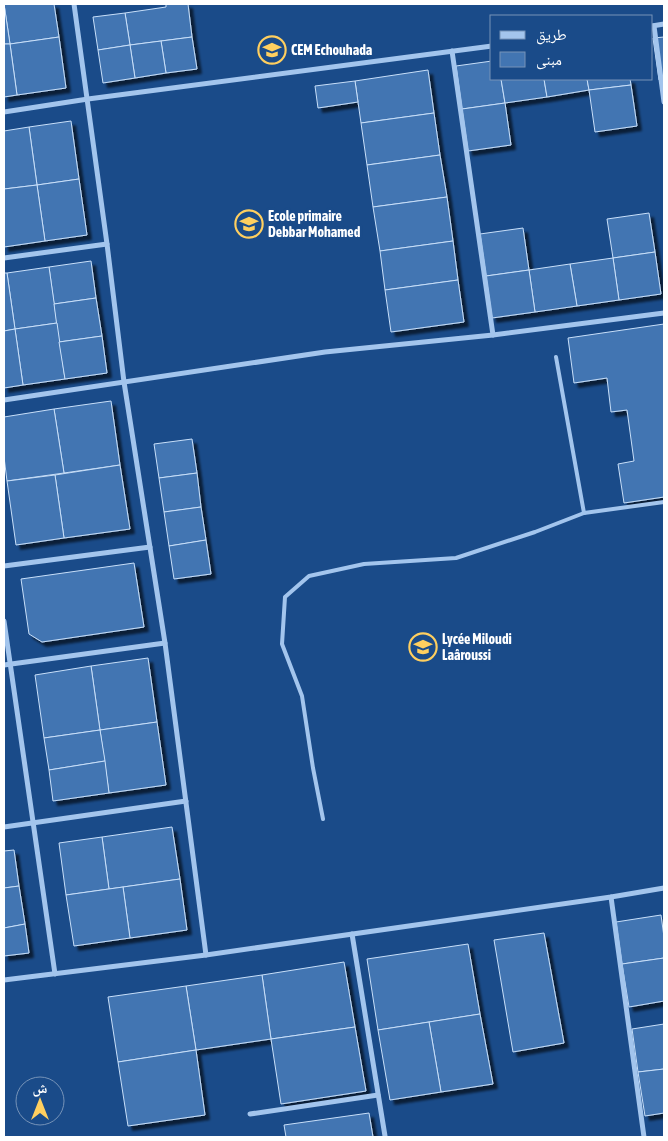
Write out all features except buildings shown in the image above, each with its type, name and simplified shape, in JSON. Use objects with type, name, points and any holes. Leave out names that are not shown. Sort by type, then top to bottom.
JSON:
[{"type":"street","points":[[74,4],[124,382],[165,643],[206,955]]},
{"type":"street","points":[[664,24],[653,26],[664,102]]},
{"type":"street","points":[[4,112],[88,99],[490,46]]},
{"type":"street","points":[[452,51],[493,335]]},
{"type":"street","points":[[4,258],[107,244]]},
{"type":"street","points":[[4,400],[325,352],[493,335],[664,314]]},
{"type":"street","points":[[4,566],[150,547]]},
{"type":"street","points":[[4,621],[55,974]]},
{"type":"street","points":[[4,664],[165,643]]},
{"type":"street","points":[[4,827],[186,802]]},
{"type":"street","points":[[4,980],[206,955],[664,888]]},
{"type":"street","points":[[611,897],[644,1137]]},
{"type":"street","points":[[352,934],[385,1136]]},
{"type":"street","points":[[250,1114],[378,1094]]},
{"type":"lane","points":[[556,357],[584,512]]},
{"type":"lane","points":[[323,819],[312,768],[302,696],[282,644],[285,597],[309,576],[364,564],[456,558],[535,532],[584,512],[664,502]]},
{"type":"place","name":"CEM Echouhada","points":[[272,50]]},
{"type":"place","name":"Ecole primaire Debbar Mohamed","points":[[249,224]]},
{"type":"place","name":"Lycée Miloudi Laâroussi","points":[[423,647]]}]
